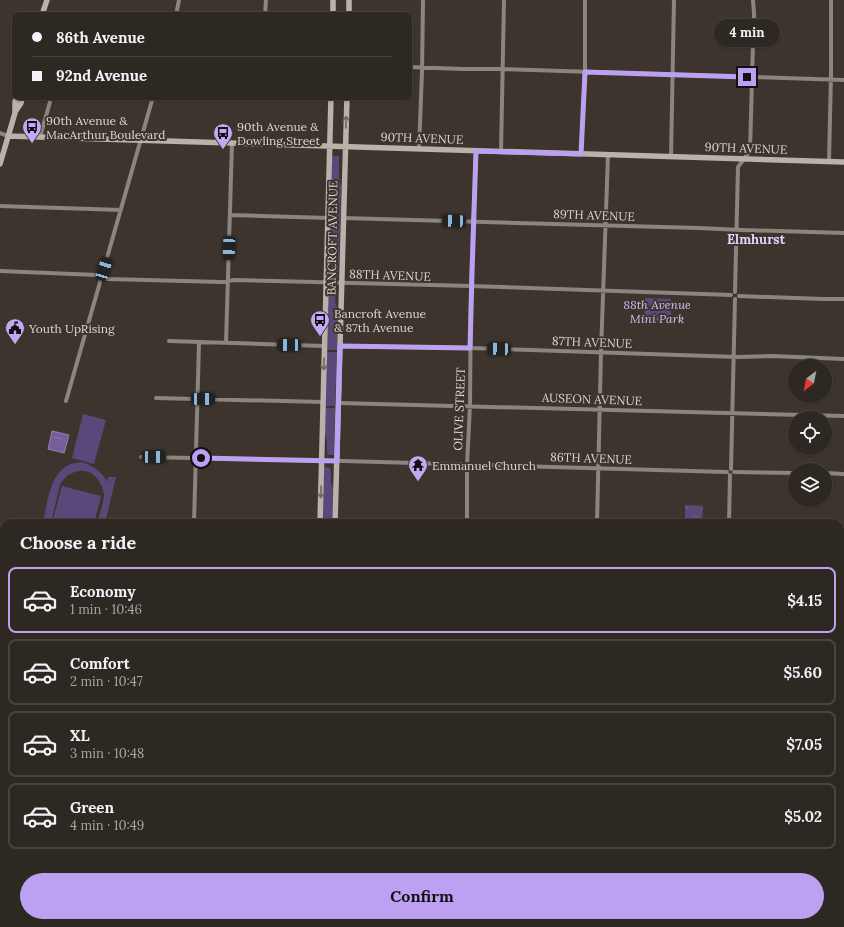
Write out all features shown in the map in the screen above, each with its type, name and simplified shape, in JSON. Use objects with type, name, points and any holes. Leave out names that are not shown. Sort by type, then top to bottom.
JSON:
[{"type":"main road","points":[[43,12],[47,0]]},
{"type":"main road","points":[[333,0],[333,12]]},
{"type":"main road","points":[[349,0],[349,12]]},
{"type":"main road","points":[[15,113],[16,100]]},
{"type":"main road","points":[[0,164],[15,113],[22,100]]},
{"type":"main road","name":"BANCROFT AVENUE","points":[[320,519],[331,100]]},
{"type":"main road","name":"BANCROFT AVENUE","points":[[335,519],[346,100]]},
{"type":"main road","name":"90TH AVENUE","points":[[8,136],[844,162]]},
{"type":"street","points":[[177,12],[179,0]]},
{"type":"street","points":[[265,12],[266,0]]},
{"type":"street","points":[[419,149],[423,0]]},
{"type":"street","points":[[501,152],[504,0]]},
{"type":"street","points":[[581,154],[585,72],[585,0]]},
{"type":"street","points":[[671,157],[674,0]]},
{"type":"street","points":[[729,519],[738,167],[750,151],[754,13],[753,0]]},
{"type":"street","points":[[829,162],[831,0]]},
{"type":"street","points":[[412,66],[844,80]]},
{"type":"street","points":[[40,137],[50,100]]},
{"type":"street","points":[[66,401],[152,100]]},
{"type":"street","name":"90TH AVENUE","points":[[0,133],[8,136]]},
{"type":"street","points":[[226,343],[232,143]]},
{"type":"street","name":"OLIVE STREET","points":[[467,519],[471,286],[476,151]]},
{"type":"street","points":[[597,519],[604,226],[608,155]]},
{"type":"street","points":[[0,206],[121,210]]},
{"type":"street","points":[[230,215],[328,218]]},
{"type":"street","name":"89TH AVENUE","points":[[343,218],[844,232]]},
{"type":"street","name":"88TH AVENUE","points":[[0,271],[97,275],[108,279],[222,282],[234,280],[342,284],[471,286],[844,299]]},
{"type":"street","points":[[169,341],[324,346]]},
{"type":"street","points":[[194,519],[199,343]]},
{"type":"street","name":"87TH AVENUE","points":[[340,346],[470,348],[734,357],[772,356],[844,359]]},
{"type":"street","points":[[156,398],[323,402]]},
{"type":"street","name":"AUSEON AVENUE","points":[[339,403],[470,405],[844,416]]},
{"type":"street","name":"86TH AVENUE","points":[[141,456],[788,473]]},
{"type":"street","points":[[832,473],[844,474]]},
{"type":"green space","points":[[332,156],[339,156],[339,177],[341,186],[340,222],[330,221]]},
{"type":"green space","points":[[331,223],[340,223],[338,278],[333,277],[330,259]]},
{"type":"green space","points":[[329,289],[334,289],[336,293],[335,302],[338,310],[337,350],[327,350]]},
{"type":"green space","name":"88th Avenue Mini Park","points":[[645,298],[671,299],[671,323],[644,323]]},
{"type":"green space","points":[[327,352],[337,352],[335,406],[326,406]]},
{"type":"green space","points":[[325,408],[335,408],[334,455],[328,455],[327,452]]},
{"type":"green space","points":[[83,414],[106,420],[94,464],[72,458]]},
{"type":"green space","points":[[82,462],[90,465],[103,475],[107,482],[108,477],[116,477],[106,519],[98,519],[104,498],[104,492],[100,483],[91,473],[80,471],[69,475],[60,484],[52,519],[44,519],[50,492],[56,477],[61,471],[72,464]]},
{"type":"green space","points":[[324,467],[330,468],[331,472],[331,482],[333,488],[332,519],[322,519]]},
{"type":"green space","points":[[62,486],[101,496],[95,519],[53,519]]},
{"type":"green space","points":[[685,505],[703,506],[702,519],[685,519]]},
{"type":"water","points":[[52,431],[69,435],[64,453],[48,449]]},
{"type":"place","name":"90th Avenue & MacArthur Boulevard","points":[[32,144]]},
{"type":"place","name":"90th Avenue & Dowling Street","points":[[223,150]]},
{"type":"place","name":"Bancroft Avenue & 87th Avenue","points":[[320,337]]},
{"type":"place","name":"Youth UpRising","points":[[15,345]]},
{"type":"place","name":"Emmanuel Church","points":[[418,482]]},
{"type":"district","name":"Elmhurst","points":[[756,239]]},
{"type":"route","points":[[201,458],[337,461],[340,346],[470,348],[476,151],[581,154],[585,72],[747,77]]}]
